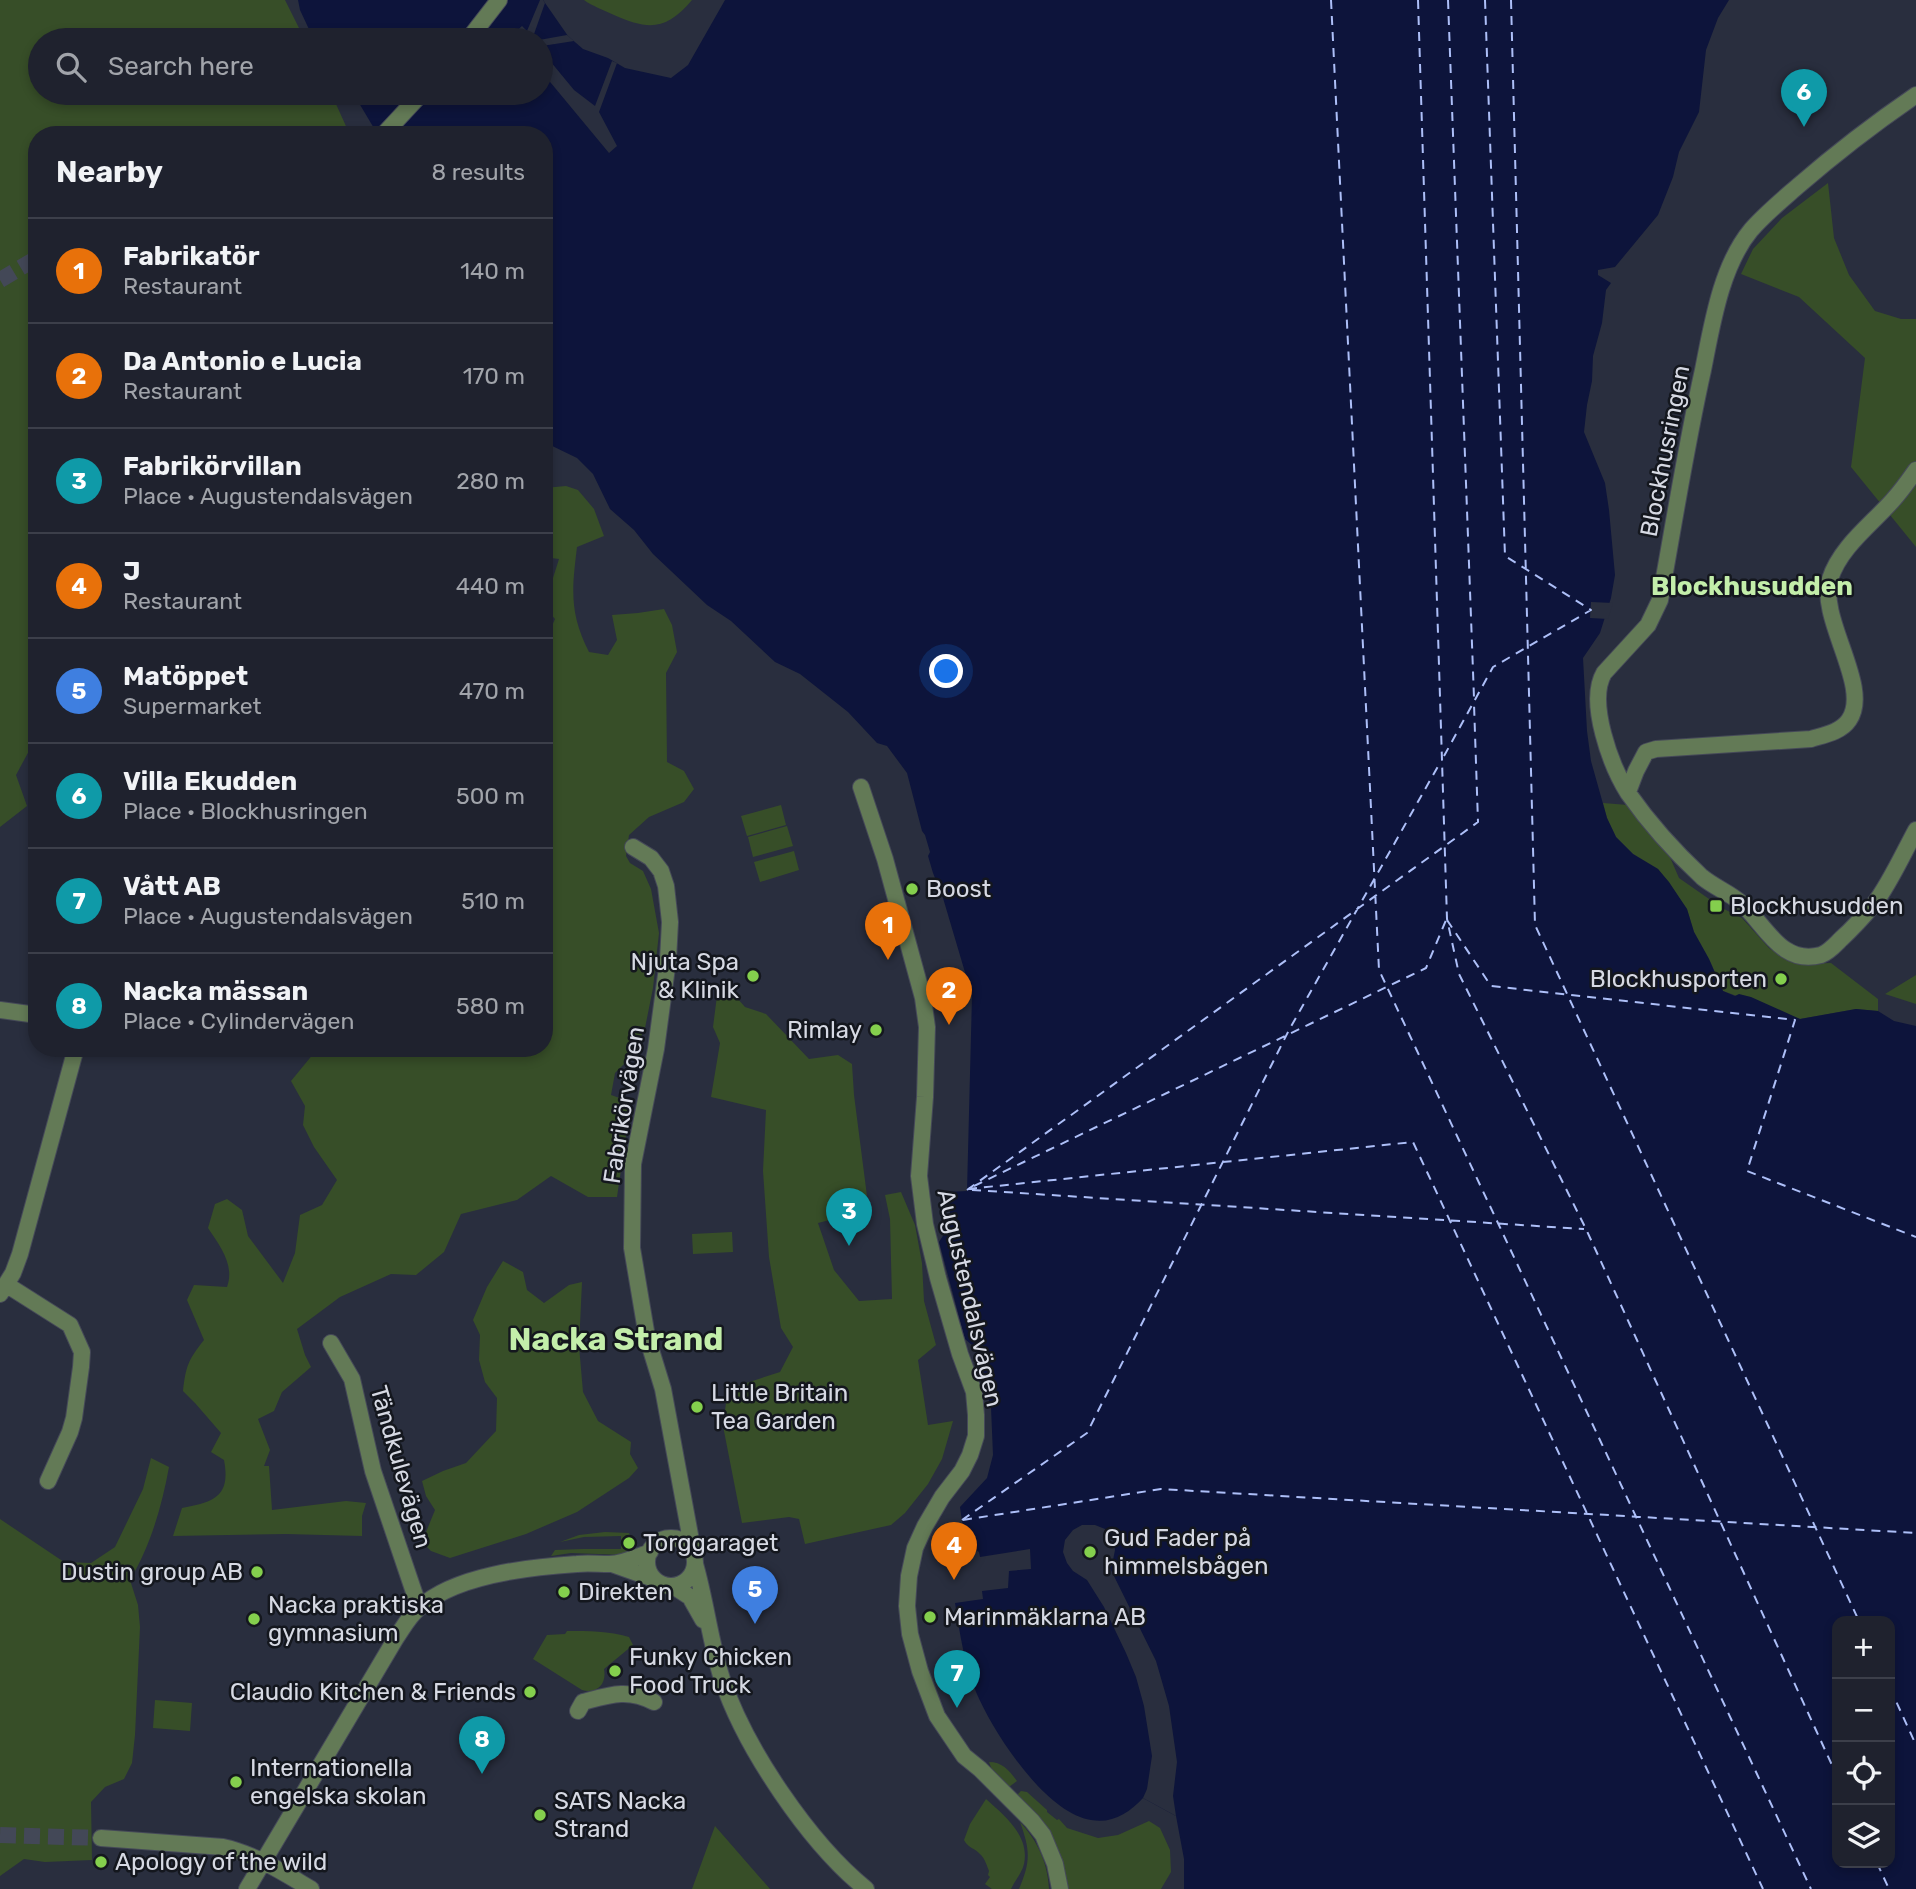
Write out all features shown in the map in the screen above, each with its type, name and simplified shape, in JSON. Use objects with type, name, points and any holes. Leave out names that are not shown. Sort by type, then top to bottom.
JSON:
[{"type":"street","points":[[477,28],[499,0]]},
{"type":"street","name":"Blockhusringen","points":[[1916,95],[1834,155],[1787,196],[1751,230],[1734,256],[1711,330],[1702,371],[1660,600],[1648,625],[1604,673],[1600,681],[1599,710],[1602,730],[1628,792],[1670,845],[1705,879],[1741,903],[1773,940],[1786,950],[1811,956],[1829,951],[1875,902],[1916,830]]},
{"type":"street","points":[[391,126],[411,105]]},
{"type":"street","points":[[1628,792],[1646,752],[1735,742],[1811,739],[1830,734],[1848,722],[1854,705],[1853,690],[1830,611],[1829,583],[1841,558],[1916,470]]},
{"type":"street","name":"Augustendalsvägen","points":[[861,787],[885,859],[923,998],[927,1027],[919,1176],[925,1224],[937,1278],[974,1392],[976,1415],[976,1436],[970,1455],[962,1472],[928,1519],[915,1548],[909,1576],[907,1606],[910,1634],[937,1716],[964,1756],[1032,1821],[1043,1835],[1055,1864],[1060,1889]]},
{"type":"street","name":"Fabrikörvägen","points":[[633,847],[651,858],[661,871],[666,887],[670,922],[668,960],[656,1049],[633,1164],[632,1248],[647,1337],[663,1389],[694,1558]]},
{"type":"street","points":[[0,1010],[28,1014]]},
{"type":"street","points":[[48,1481],[74,1418],[82,1352],[70,1325],[4,1289],[20,1255],[74,1057]]},
{"type":"street","name":"Tändkulevägen","points":[[331,1343],[352,1379],[373,1471],[419,1607]]},
{"type":"street","points":[[654,1579],[648,1566],[650,1552],[676,1527],[683,1505]]},
{"type":"street","points":[[665,1539],[678,1539],[689,1546],[694,1558],[708,1630],[728,1694],[757,1754],[789,1803],[822,1846],[866,1889]]},
{"type":"street","points":[[247,1889],[376,1671],[407,1621],[419,1607],[444,1592],[479,1578],[511,1571],[582,1563],[612,1564],[650,1552]]},
{"type":"street","points":[[612,1564],[666,1586],[673,1586],[685,1582],[694,1571],[694,1558]]},
{"type":"street","points":[[673,1586],[690,1597],[708,1630]]},
{"type":"street","points":[[578,1711],[583,1702],[613,1694],[640,1695],[654,1702]]},
{"type":"street","points":[[101,1838],[223,1847],[263,1863],[311,1889]]},
{"type":"green space","points":[[0,0],[285,0],[299,28],[28,28],[28,105],[336,105],[346,126],[28,126],[28,753],[16,775],[27,806],[0,827]]},
{"type":"green space","points":[[584,0],[692,0],[674,18],[656,25],[647,25],[626,20]]},
{"type":"green space","points":[[1828,183],[1834,238],[1849,275],[1875,311],[1901,319],[1916,319],[1916,547],[1851,467],[1865,358],[1799,297],[1741,274],[1753,249],[1782,218]]},
{"type":"green space","points":[[566,486],[578,490],[594,509],[604,536],[577,547],[574,576],[575,613],[589,652],[608,655],[617,640],[612,615],[664,609],[672,625],[677,652],[666,673],[667,762],[684,771],[694,789],[684,802],[649,817],[629,835],[626,856],[630,863],[643,871],[651,889],[659,933],[645,1028],[631,1057],[615,1073],[611,1095],[631,1102],[617,1197],[588,1197],[551,1176],[517,1200],[461,1214],[444,1252],[416,1275],[391,1274],[340,1297],[297,1329],[311,1367],[282,1392],[274,1411],[258,1419],[270,1450],[264,1466],[269,1466],[272,1510],[346,1501],[366,1503],[362,1516],[362,1536],[173,1536],[182,1508],[218,1496],[225,1482],[224,1460],[211,1452],[221,1433],[183,1391],[189,1364],[204,1340],[187,1300],[194,1285],[227,1287],[229,1279],[228,1263],[208,1228],[215,1204],[227,1199],[242,1210],[248,1236],[283,1283],[295,1253],[300,1215],[322,1205],[337,1180],[314,1147],[303,1125],[305,1106],[291,1081],[311,1057],[553,1057],[553,578],[559,559],[553,558],[553,487]]},
{"type":"green space","points":[[1603,803],[1628,805],[1669,855],[1679,878],[1722,908],[1742,918],[1769,948],[1783,957],[1803,964],[1831,963],[1878,999],[1878,1011],[1856,1009],[1800,1019],[1723,991],[1694,932],[1687,909],[1658,869],[1633,854],[1616,837]]},
{"type":"green space","points":[[781,805],[786,825],[747,836],[741,816]]},
{"type":"green space","points":[[787,826],[793,846],[753,857],[748,837]]},
{"type":"green space","points":[[794,851],[799,870],[760,882],[754,862]]},
{"type":"green space","points":[[1916,975],[1916,1004],[1885,994]]},
{"type":"green space","points":[[718,988],[730,990],[745,1007],[766,1014],[809,1059],[838,1055],[852,1064],[867,1196],[861,1212],[818,1223],[834,1270],[859,1301],[892,1299],[890,1219],[885,1195],[901,1192],[915,1225],[922,1263],[924,1301],[936,1345],[918,1360],[928,1425],[953,1421],[942,1459],[928,1484],[905,1513],[891,1525],[805,1544],[799,1519],[789,1517],[742,1523],[723,1426],[727,1395],[734,1387],[780,1372],[793,1347],[781,1328],[769,1257],[763,1171],[766,1110],[711,1097],[720,1043],[713,1027]]},
{"type":"green space","points":[[732,1232],[733,1252],[693,1254],[692,1234]]},
{"type":"green space","points":[[503,1261],[523,1272],[527,1290],[544,1303],[569,1285],[582,1282],[579,1346],[583,1392],[598,1421],[631,1442],[630,1454],[638,1468],[629,1478],[577,1512],[526,1534],[450,1558],[431,1551],[422,1542],[435,1510],[426,1496],[422,1481],[466,1463],[496,1431],[497,1398],[485,1382],[479,1360],[480,1335],[473,1320],[487,1287]]},
{"type":"green space","points":[[151,1458],[169,1467],[154,1526],[144,1554],[130,1580],[138,1605],[140,1627],[132,1763],[124,1779],[105,1787],[91,1802],[92,1860],[45,1862],[24,1859],[0,1876],[0,1519],[64,1562],[91,1563],[115,1547],[143,1489]]},
{"type":"green space","points":[[629,1533],[636,1551],[625,1555],[571,1553],[551,1556],[555,1550],[621,1549],[621,1536],[584,1537],[560,1542],[579,1535]]},
{"type":"green space","points":[[567,1631],[621,1635],[629,1637],[633,1645],[604,1669],[604,1679],[600,1687],[592,1691],[582,1690],[533,1659],[547,1635],[565,1634]]},
{"type":"green space","points":[[155,1700],[192,1703],[190,1731],[153,1728]]},
{"type":"green space","points":[[989,1762],[1005,1767],[1017,1781],[1009,1787],[992,1770]]},
{"type":"green space","points":[[1021,1791],[1027,1792],[1067,1828],[1098,1838],[1118,1835],[1149,1821],[1160,1828],[1170,1850],[1171,1872],[1161,1889],[1067,1889],[1016,1796]]},
{"type":"green space","points":[[986,1799],[1014,1827],[1023,1844],[1024,1864],[1011,1889],[992,1889],[985,1884],[990,1877],[985,1861],[964,1840],[970,1824]]},
{"type":"green space","points":[[1020,1822],[1032,1836],[1040,1852],[1049,1889],[1019,1889],[1028,1856]]},
{"type":"green space","points":[[715,1826],[770,1889],[692,1889]]},
{"type":"shaded area","points":[[298,0],[543,0],[568,36],[583,49],[608,58],[625,68],[671,78],[688,65],[725,0],[1729,0],[1718,18],[1706,50],[1699,112],[1679,152],[1673,177],[1658,215],[1615,267],[1598,270],[1598,275],[1611,283],[1606,290],[1602,323],[1593,356],[1584,432],[1605,483],[1615,575],[1600,633],[1583,658],[1587,731],[1591,761],[1607,818],[1616,837],[1633,854],[1658,869],[1669,882],[1687,909],[1694,932],[1723,991],[1735,996],[1739,994],[1751,997],[1800,1019],[1856,1009],[1878,1011],[1894,1021],[1916,1026],[1916,1889],[1184,1889],[1184,1859],[1176,1816],[1143,1798],[1113,1819],[1091,1820],[1074,1814],[1056,1803],[1039,1787],[1008,1748],[976,1692],[965,1659],[955,1603],[983,1599],[982,1591],[1008,1588],[1009,1571],[1031,1569],[1030,1549],[980,1557],[979,1552],[965,1542],[960,1507],[987,1478],[993,1455],[991,1407],[984,1383],[983,1365],[973,1346],[965,1339],[939,1242],[950,1218],[947,1192],[967,1191],[972,996],[928,856],[930,852],[907,773],[887,746],[877,743],[848,712],[800,674],[775,662],[731,621],[707,605],[610,509],[593,474],[577,458],[553,446],[553,126],[373,126],[360,105],[553,105],[553,28],[308,28]]},
{"type":"pier","points":[[540,0],[545,3],[536,28],[528,28]]},
{"type":"pier","points":[[567,35],[574,41],[553,44],[553,38]]},
{"type":"pier","points":[[612,61],[617,63],[599,112],[617,146],[609,153],[553,85],[553,65],[574,90],[595,106]]},
{"type":"pier","points":[[1591,602],[1613,603],[1608,619],[1590,618]]},
{"type":"pier","points":[[1082,1525],[1095,1525],[1105,1529],[1113,1539],[1115,1550],[1110,1568],[1156,1661],[1169,1706],[1177,1762],[1173,1796],[1176,1816],[1143,1798],[1152,1756],[1136,1677],[1104,1607],[1087,1580],[1073,1571],[1067,1563],[1063,1552],[1065,1540],[1073,1530]]},
{"type":"ferry route","points":[[1331,0],[1379,970],[1811,1889]]},
{"type":"ferry route","points":[[1418,0],[1447,919],[1459,974],[1586,1229],[1832,1765]]},
{"type":"ferry route","points":[[1448,0],[1474,698]]},
{"type":"ferry route","points":[[1444,756],[1493,667],[1591,610],[1505,556],[1485,0]]},
{"type":"ferry route","points":[[1511,0],[1535,925],[1857,1616]]},
{"type":"ferry route","points":[[967,1190],[1478,822],[1474,704]]},
{"type":"ferry route","points":[[962,1520],[1087,1433],[1289,1030],[1441,761]]},
{"type":"ferry route","points":[[974,1186],[1426,968],[1446,920]]},
{"type":"ferry route","points":[[1447,920],[1491,986],[1795,1020],[1747,1171],[1916,1237]]},
{"type":"ferry route","points":[[968,1189],[1413,1142],[1763,1889]]},
{"type":"ferry route","points":[[972,1190],[1584,1229]]},
{"type":"ferry route","points":[[963,1520],[1161,1489],[1916,1533]]},
{"type":"ferry route","points":[[1895,1699],[1916,1745]]},
{"type":"ferry route","points":[[1879,1868],[1889,1889]]},
{"type":"tunnel","points":[[0,280],[28,263]]},
{"type":"tunnel","points":[[0,1835],[101,1838]]},
{"type":"place","name":"Villa Ekudden","points":[[1804,127]]},
{"type":"place","name":"Boost","points":[[912,889]]},
{"type":"place","name":"Blockhusudden","points":[[1716,906]]},
{"type":"place","name":"Fabrikatör","points":[[888,960]]},
{"type":"place","name":"Njuta Spa & Klinik","points":[[753,976]]},
{"type":"place","name":"Blockhusporten","points":[[1781,979]]},
{"type":"place","name":"Da Antonio e Lucia","points":[[949,1025]]},
{"type":"place","name":"Rimlay","points":[[876,1030]]},
{"type":"place","name":"Fabrikörvillan","points":[[849,1246]]},
{"type":"place","name":"Little Britain Tea Garden","points":[[697,1407]]},
{"type":"place","name":"Torggaraget","points":[[629,1543]]},
{"type":"place","name":"Gud Fader på himmelsbågen","points":[[1090,1552]]},
{"type":"place","name":"Dustin group AB","points":[[257,1572]]},
{"type":"place","name":"J","points":[[954,1580]]},
{"type":"place","name":"Direkten","points":[[564,1592]]},
{"type":"place","name":"Marinmäklarna AB","points":[[930,1617]]},
{"type":"place","name":"Nacka praktiska gymnasium","points":[[254,1619]]},
{"type":"place","name":"Matöppet","points":[[755,1624]]},
{"type":"place","name":"Funky Chicken Food Truck","points":[[615,1671]]},
{"type":"place","name":"Claudio Kitchen & Friends","points":[[530,1692]]},
{"type":"place","name":"Vått AB","points":[[957,1708]]},
{"type":"place","name":"Nacka mässan","points":[[482,1774]]},
{"type":"place","name":"Internationella engelska skolan","points":[[236,1782]]},
{"type":"place","name":"SATS Nacka Strand","points":[[540,1815]]},
{"type":"place","name":"Apology of the wild","points":[[101,1862]]},
{"type":"district","name":"Blockhusudden","points":[[1752,586]]},
{"type":"district","name":"Nacka Strand","points":[[616,1339]]}]
